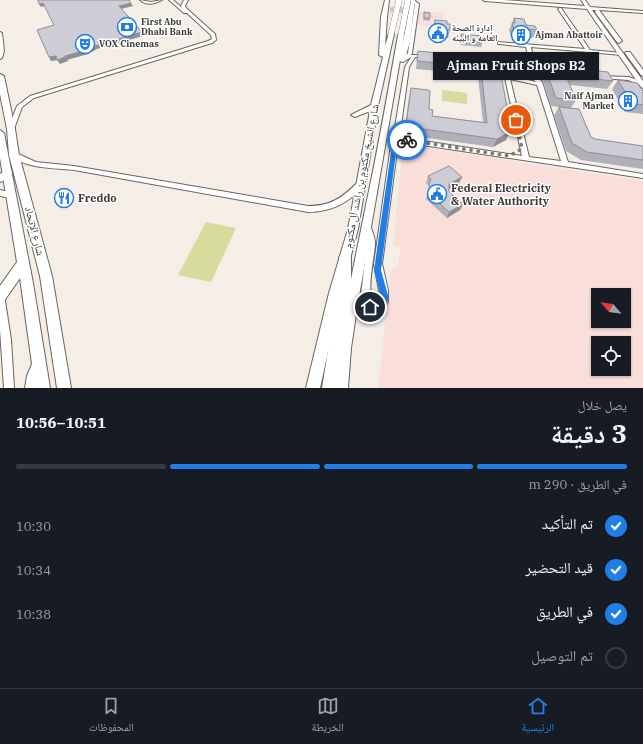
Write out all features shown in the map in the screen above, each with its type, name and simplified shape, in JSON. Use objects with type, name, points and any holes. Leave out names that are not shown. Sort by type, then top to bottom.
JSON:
[{"type":"highway","name":"شارع الإتحاد","points":[[0,76],[11,129],[14,156],[46,276],[64,388]]},
{"type":"highway","name":"شارع الإتحاد","points":[[0,134],[5,194],[27,283],[40,364],[42,388]]},
{"type":"highway","points":[[329,388],[345,282],[344,258]]},
{"type":"highway","points":[[0,297],[23,263]]},
{"type":"highway","points":[[32,388],[40,364]]},
{"type":"main road","name":"شارع الشيخ مكتوم بن راشد آل مكتوم","points":[[313,388],[344,258],[353,229],[374,106],[399,0]]},
{"type":"main road","name":"شارع الشيخ مكتوم بن راشد آل مكتوم","points":[[342,388],[342,371],[350,310],[367,227],[401,35],[412,0]]},
{"type":"main road","points":[[395,72],[401,61],[411,22],[412,0]]},
{"type":"main road","points":[[485,0],[550,5],[584,11],[592,15],[622,54],[642,85]]},
{"type":"main road","points":[[503,0],[574,5],[589,4],[606,9],[643,12]]},
{"type":"main road","points":[[383,64],[380,35],[387,1]]},
{"type":"main road","points":[[550,5],[589,4],[601,16],[643,74]]},
{"type":"main road","points":[[589,4],[599,24]]},
{"type":"main road","points":[[601,16],[601,11],[606,9]]},
{"type":"main road","points":[[384,17],[390,10]]},
{"type":"main road","points":[[354,115],[374,106]]},
{"type":"street","points":[[142,0],[150,3],[160,0]]},
{"type":"street","points":[[171,0],[185,12],[189,13]]},
{"type":"street","points":[[11,129],[20,106],[32,97],[210,42],[214,39],[214,35],[183,6],[186,0]]},
{"type":"street","points":[[560,9],[588,50]]},
{"type":"street","points":[[402,140],[399,138],[397,133],[407,67],[411,56],[411,10]]},
{"type":"street","points":[[0,33],[2,51],[0,58]]},
{"type":"street","points":[[500,42],[622,54]]},
{"type":"street","points":[[528,45],[534,70],[541,74],[559,72]]},
{"type":"street","points":[[401,61],[411,56],[430,57]]},
{"type":"street","points":[[484,64],[497,69],[506,76],[539,83]]},
{"type":"street","points":[[541,74],[539,83],[565,164]]},
{"type":"street","points":[[626,79],[636,75]]},
{"type":"street","points":[[506,76],[522,149],[526,158]]},
{"type":"street","points":[[596,76],[626,79],[642,85]]},
{"type":"street","points":[[367,227],[371,238],[371,247],[365,299],[367,305],[376,309],[382,306],[385,299],[379,277],[378,264],[394,145],[396,142],[402,140],[643,176]]},
{"type":"street","points":[[509,156],[522,149]]},
{"type":"street","points":[[14,156],[33,164],[74,168],[308,209],[321,209],[337,205],[349,196],[360,184]]},
{"type":"street","points":[[0,294],[6,340],[9,387]]},
{"type":"shaded area","points":[[421,11],[443,13],[443,27],[419,25],[416,22],[417,13]]},
{"type":"shaded area","points":[[403,144],[643,181],[643,388],[378,388],[391,270],[398,266],[400,248],[393,246]]},
{"type":"green space","points":[[442,90],[467,93],[467,104],[442,101]]},
{"type":"green space","points":[[206,222],[236,228],[211,282],[178,275]]},
{"type":"building","points":[[38,0],[129,0],[131,3],[119,6],[142,32],[95,46],[57,60],[56,56],[49,57],[37,30],[54,25],[43,3],[39,4]]},
{"type":"building","points":[[424,12],[430,13],[430,18],[424,18]]},
{"type":"building","points":[[514,18],[524,19],[526,25],[535,26],[537,30],[527,29],[528,33],[519,33],[518,30],[514,29],[512,23],[515,23]]},
{"type":"building","points":[[435,20],[447,21],[447,24],[450,24],[450,30],[434,29]]},
{"type":"building","points":[[461,34],[482,36],[483,41],[462,39]]},
{"type":"building","points":[[418,51],[477,57],[499,65],[510,122],[510,132],[497,139],[408,127],[406,125],[411,88],[430,91],[429,109],[433,110],[432,116],[487,123],[481,69],[472,66],[417,61]]},
{"type":"building","points":[[555,66],[608,72],[613,81],[566,76],[576,100],[556,98],[546,70]]},
{"type":"building","points":[[618,80],[637,83],[643,91],[643,105],[632,103]]},
{"type":"building","points":[[559,107],[579,109],[591,137],[595,139],[643,146],[643,160],[587,152],[572,143]]},
{"type":"building","name":"Federal Electricity & Water Authority","points":[[449,166],[462,177],[449,184],[449,192],[463,204],[449,212],[428,193],[432,190],[429,185],[431,179],[428,176]]},
{"type":"tunnel","points":[[390,10],[399,9],[406,12]]},
{"type":"way so far","points":[[407,140],[509,156],[522,149],[516,120]]},
{"type":"place","name":"First Abu Dhabi Bank","points":[[127,27]]},
{"type":"place","name":"إدارة الصحة العامه و البيئه","points":[[438,33]]},
{"type":"place","name":"Ajman Abattoir","points":[[521,35]]},
{"type":"place","name":"VOX Cinemas","points":[[85,44]]},
{"type":"place","name":"Naif Ajman Market","points":[[628,101]]},
{"type":"place","name":"Ajman Fruit Shops B2","points":[[516,120]]},
{"type":"place","name":"Federal Electricity & Water Authority","points":[[437,194]]},
{"type":"place","name":"Freddo","points":[[64,198]]},
{"type":"route","points":[[370,307],[373,309],[379,308],[384,303],[385,299],[379,277],[378,264],[388,185],[394,145],[400,140],[407,140]]}]
